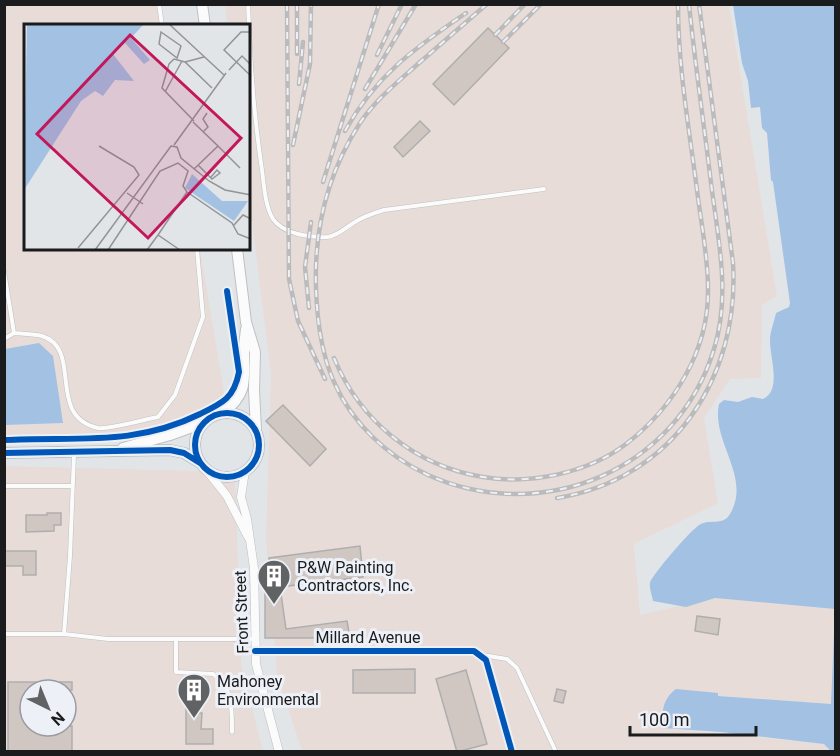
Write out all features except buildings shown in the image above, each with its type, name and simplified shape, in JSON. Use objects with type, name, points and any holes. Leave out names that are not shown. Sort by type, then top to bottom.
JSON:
[{"type":"street","points":[[202,4],[205,24]]},
{"type":"street","points":[[4,453],[175,450],[188,454],[203,467],[224,477],[235,476],[245,471],[258,453],[259,443],[256,432],[254,390],[255,352],[246,322],[237,250]]},
{"type":"street","points":[[223,413],[238,399],[245,382],[246,322]]},
{"type":"street","points":[[114,450],[170,435],[223,413],[242,416],[256,432]]},
{"type":"street","points":[[203,423],[194,442],[195,453],[203,467]]},
{"type":"street","name":"Front Street","points":[[203,467],[227,496],[250,541]]},
{"type":"street","name":"Front Street","points":[[245,471],[241,497],[247,519],[255,582],[255,651],[279,752]]},
{"type":"street","name":"Millard Avenue","points":[[255,651],[471,650],[481,655]]},
{"type":"street","points":[[481,655],[487,665],[512,752]]},
{"type":"lane","points":[[159,4],[162,24]]},
{"type":"lane","points":[[248,4],[249,24]]},
{"type":"lane","points":[[250,65],[251,103],[268,207],[273,219],[288,231],[325,237],[335,236],[368,215],[384,210],[544,189]]},
{"type":"lane","points":[[4,339],[14,333],[42,336],[53,342],[62,353],[69,406],[88,423],[100,428],[158,417],[175,395],[203,317],[197,250]]},
{"type":"lane","points":[[4,271],[14,333]]},
{"type":"lane","points":[[64,634],[74,451]]},
{"type":"lane","points":[[4,486],[72,486]]},
{"type":"lane","points":[[4,634],[64,634],[108,639],[255,639]]},
{"type":"lane","points":[[176,639],[176,672],[213,674],[227,687],[232,704],[232,732]]},
{"type":"lane","points":[[481,655],[507,659],[517,668],[556,752]]},
{"type":"shaded area","points":[[4,5],[159,5],[163,24],[24,24],[24,250],[200,250],[228,416],[189,432],[5,435]]},
{"type":"shaded area","points":[[225,5],[729,5],[777,296],[762,305],[761,378],[730,379],[704,418],[718,503],[634,544],[640,615],[714,598],[835,609],[831,704],[718,696],[718,693],[662,710],[663,728],[824,744],[829,751],[302,751],[277,675],[266,538],[271,375],[250,207],[250,24],[227,24]]},
{"type":"shaded area","points":[[5,466],[235,472],[241,664],[263,751],[5,752]]},
{"type":"water","points":[[733,5],[835,5],[835,609],[715,598],[686,607],[653,601],[650,589],[652,578],[697,527],[701,524],[724,520],[730,514],[736,500],[736,487],[734,473],[720,432],[719,404],[724,400],[738,402],[752,397],[763,399],[769,395],[774,381],[771,331],[776,313],[789,307],[790,303],[771,180],[767,133],[762,128],[760,107],[751,108]]},
{"type":"water","points":[[39,343],[53,356],[63,423],[5,425],[5,349]]},
{"type":"water","points":[[835,609],[835,751],[829,751],[824,744],[721,732],[662,728],[665,702],[676,689],[718,693],[718,696],[831,704]]},
{"type":"railway","points":[[287,4],[289,279],[298,321],[325,379]]},
{"type":"railway","points":[[297,4],[297,54]]},
{"type":"railway","points":[[293,145],[310,64],[311,4]]},
{"type":"railway","points":[[323,182],[379,4]]},
{"type":"railway","points":[[377,55],[402,4]]},
{"type":"railway","points":[[365,89],[416,4]]},
{"type":"railway","points":[[487,4],[380,98],[366,114],[349,142],[331,182],[320,223],[316,266],[317,300],[323,348],[334,382],[351,411],[372,437],[399,458],[428,475],[472,489],[516,494],[559,490],[600,477],[637,456],[670,427],[696,392],[714,349],[722,308],[722,266],[689,4]]},
{"type":"railway","points":[[495,35],[525,4]]},
{"type":"railway","points":[[503,42],[541,4]]},
{"type":"railway","points":[[334,358],[359,402],[393,437],[435,463],[483,477],[539,478],[576,469],[611,454],[643,430],[659,413],[685,376],[695,356],[707,312],[707,264],[687,121],[678,28],[678,4]]},
{"type":"railway","points":[[557,498],[598,487],[634,469],[666,445],[691,416],[711,382],[725,345],[732,305],[733,263],[699,4]]},
{"type":"railway","points":[[345,131],[357,111],[383,78],[413,51],[466,13]]},
{"type":"railway","points":[[299,84],[303,42]]},
{"type":"railway","points":[[309,308],[305,267],[311,222]]},
{"type":"cycle path","points":[[4,440],[128,436],[175,424],[221,403],[231,394],[239,372],[227,291]]},
{"type":"cycle path","points":[[221,413],[233,413],[250,422],[257,433],[259,445],[257,457],[250,468],[233,477],[221,477],[209,472],[200,463],[195,451],[195,439],[200,427],[209,418],[221,413]]},
{"type":"cycle path","points":[[4,453],[170,450],[184,453],[200,463]]},
{"type":"cycle path","points":[[255,651],[474,651],[486,660],[512,752]]},
{"type":"place","name":"P&W Painting Contractors, Inc.","points":[[274,605]]},
{"type":"place","name":"Mahoney Environmental","points":[[194,719]]}]
